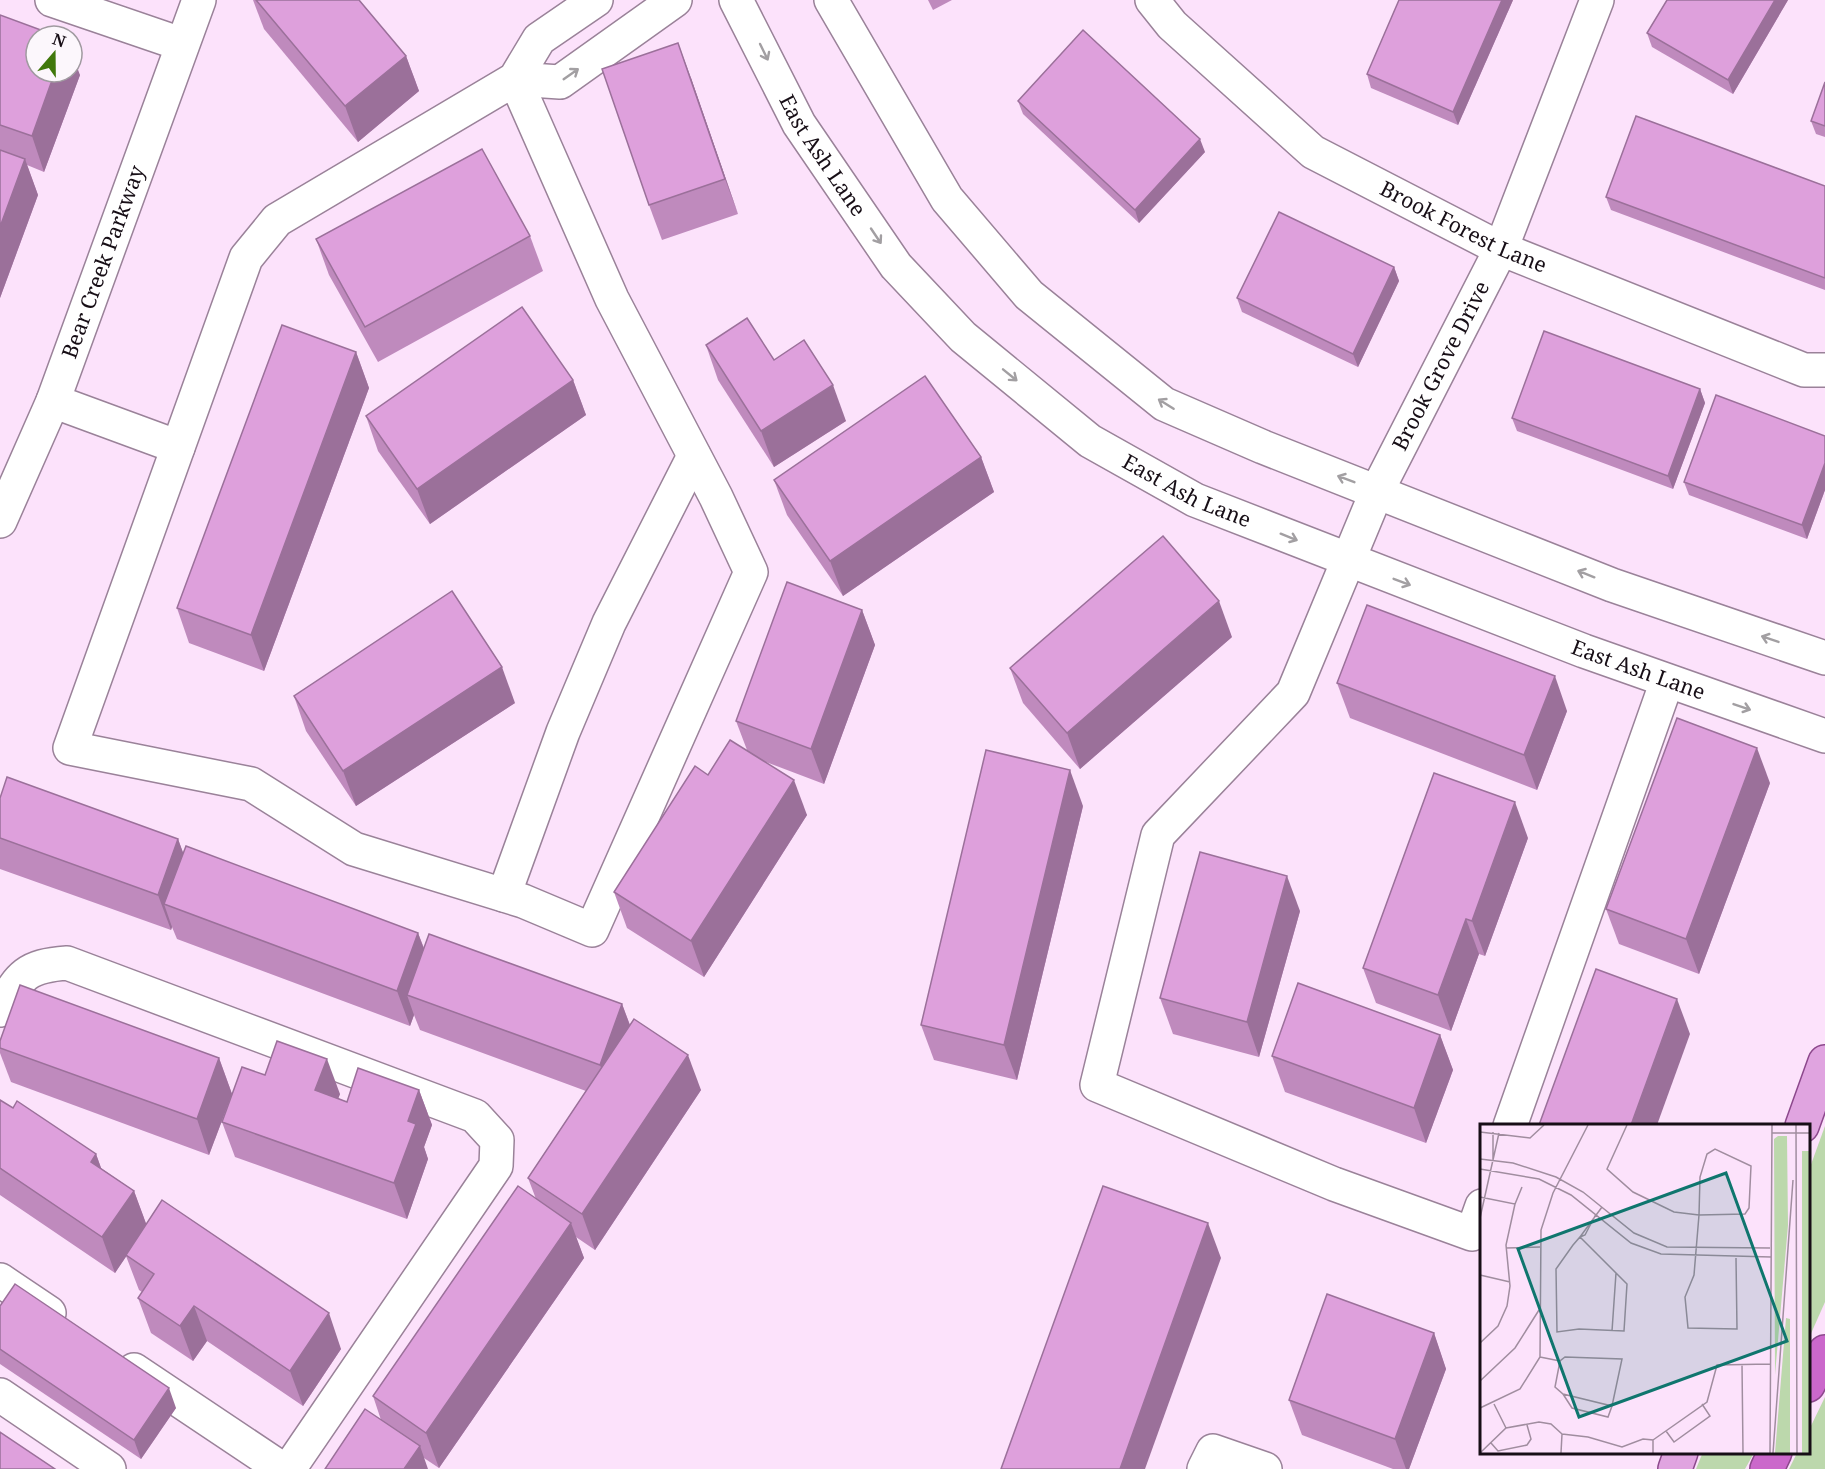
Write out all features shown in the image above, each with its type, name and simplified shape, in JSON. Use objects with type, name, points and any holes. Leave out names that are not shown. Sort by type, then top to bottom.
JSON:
[{"type":"highway","points":[[1810,1383],[1825,1352]]},
{"type":"highway","points":[[1767,1469],[1774,1454]]},
{"type":"main road","points":[[1802,1124],[1825,1062]]},
{"type":"main road","points":[[1675,1469],[1680,1454]]},
{"type":"street","points":[[52,0],[181,44]]},
{"type":"street","name":"Bear Creek Parkway","points":[[0,521],[53,401],[181,44],[199,0]]},
{"type":"street","points":[[515,79],[612,299],[694,456],[751,572],[592,930],[504,895],[354,849],[250,784],[70,748],[246,258],[277,220],[515,79],[539,39],[596,0]]},
{"type":"street","points":[[515,79],[560,81],[675,0]]},
{"type":"street","name":"East Ash Lane","points":[[736,0],[799,124],[896,266],[963,337],[1090,441],[1184,495],[1347,561],[1667,681],[1825,736]]},
{"type":"street","points":[[831,0],[947,199],[1029,295],[1164,404],[1195,419],[1612,585],[1825,658]]},
{"type":"street","name":"Brook Forest Lane","points":[[1152,0],[1172,25],[1313,152],[1501,249],[1804,370],[1825,370]]},
{"type":"street","name":"Brook Grove Drive","points":[[1480,1212],[1472,1234],[1334,1184],[1097,1085],[1158,835],[1293,693],[1377,491],[1501,249],[1597,0]]},
{"type":"street","points":[[53,401],[178,447]]},
{"type":"street","points":[[504,895],[563,732],[609,623],[694,456]]},
{"type":"street","points":[[1510,1124],[1667,681]]},
{"type":"street","points":[[0,1010],[9,975],[41,965],[67,963],[475,1116],[497,1140],[496,1166],[290,1469]]},
{"type":"street","points":[[0,1280],[78,1332]]},
{"type":"street","points":[[107,1352],[282,1469]]},
{"type":"street","points":[[0,1395],[109,1469]]},
{"type":"street","points":[[1204,1469],[1213,1451],[1265,1469]]},
{"type":"green space","points":[[1825,1126],[1825,1302],[1810,1336],[1810,1167]]},
{"type":"green space","points":[[1825,1397],[1825,1469],[1789,1469],[1796,1454],[1810,1454],[1810,1428]]},
{"type":"green space","points":[[1702,1454],[1753,1454],[1745,1469],[1696,1469]]},
{"type":"building","points":[[256,0],[359,0],[406,56],[345,106]]},
{"type":"building","points":[[1399,0],[1502,0],[1453,112],[1367,74]]},
{"type":"building","points":[[1667,0],[1775,0],[1728,80],[1647,33]]},
{"type":"building","points":[[0,15],[24,24],[24,84],[51,84],[32,136],[0,125]]},
{"type":"building","points":[[1083,30],[1200,139],[1135,210],[1018,101]]},
{"type":"building","points":[[678,43],[725,179],[649,205],[602,69]]},
{"type":"building","points":[[1825,82],[1825,126],[1811,121]]},
{"type":"building","points":[[1636,116],[1825,186],[1825,278],[1606,197]]},
{"type":"building","points":[[482,149],[530,236],[365,327],[316,239]]},
{"type":"building","points":[[0,150],[25,159],[0,227]]},
{"type":"building","points":[[1279,212],[1394,267],[1353,354],[1237,298]]},
{"type":"building","points":[[522,307],[573,380],[417,489],[366,416]]},
{"type":"building","points":[[747,318],[774,360],[804,340],[833,385],[761,431],[706,345]]},
{"type":"building","points":[[282,325],[356,352],[251,635],[177,608]]},
{"type":"building","points":[[1544,331],[1700,389],[1668,476],[1512,418]]},
{"type":"building","points":[[925,376],[981,457],[830,561],[774,480]]},
{"type":"building","points":[[1716,395],[1825,436],[1825,463],[1802,525],[1684,482]]},
{"type":"building","points":[[1163,536],[1219,601],[1067,733],[1010,668]]},
{"type":"building","points":[[787,582],[862,610],[811,749],[736,721]]},
{"type":"building","points":[[452,591],[502,667],[343,771],[294,696]]},
{"type":"building","points":[[1367,605],[1555,676],[1524,755],[1337,683]]},
{"type":"building","points":[[1677,718],[1757,748],[1686,939],[1606,909]]},
{"type":"building","points":[[730,740],[794,780],[691,941],[614,892],[695,766],[708,775]]},
{"type":"building","points":[[986,750],[1070,770],[1004,1045],[921,1025]]},
{"type":"building","points":[[1434,773],[1515,802],[1472,921],[1466,919],[1438,995],[1363,968]]},
{"type":"building","points":[[7,777],[178,839],[158,895],[0,838],[0,798]]},
{"type":"building","points":[[186,846],[418,933],[397,991],[164,904]]},
{"type":"building","points":[[1200,852],[1287,876],[1247,1022],[1160,998]]},
{"type":"building","points":[[429,934],[622,1004],[600,1065],[407,995]]},
{"type":"building","points":[[1596,969],[1677,999],[1631,1124],[1539,1124]]},
{"type":"building","points":[[1298,983],[1440,1035],[1414,1108],[1272,1056]]},
{"type":"building","points":[[20,985],[219,1058],[197,1119],[0,1048],[0,1041]]},
{"type":"building","points":[[634,1019],[688,1055],[582,1214],[528,1178]]},
{"type":"building","points":[[277,1041],[327,1059],[315,1090],[347,1102],[358,1068],[419,1090],[408,1121],[416,1124],[394,1183],[222,1122],[242,1067],[265,1075]]},
{"type":"building","points":[[0,1100],[13,1108],[17,1101],[96,1154],[91,1162],[134,1191],[102,1237],[0,1168]]},
{"type":"building","points":[[518,1186],[571,1223],[426,1433],[373,1396]]},
{"type":"building","points":[[1103,1186],[1208,1223],[1120,1469],[1001,1469]]},
{"type":"building","points":[[162,1200],[329,1313],[290,1371],[194,1306],[180,1326],[138,1298],[154,1274],[126,1255]]},
{"type":"building","points":[[15,1284],[169,1388],[134,1440],[0,1349],[0,1306]]},
{"type":"building","points":[[1327,1294],[1434,1333],[1395,1439],[1289,1400]]},
{"type":"building","points":[[365,1409],[420,1446],[404,1469],[325,1469]]},
{"type":"building","points":[[0,1432],[55,1469],[0,1469]]}]
